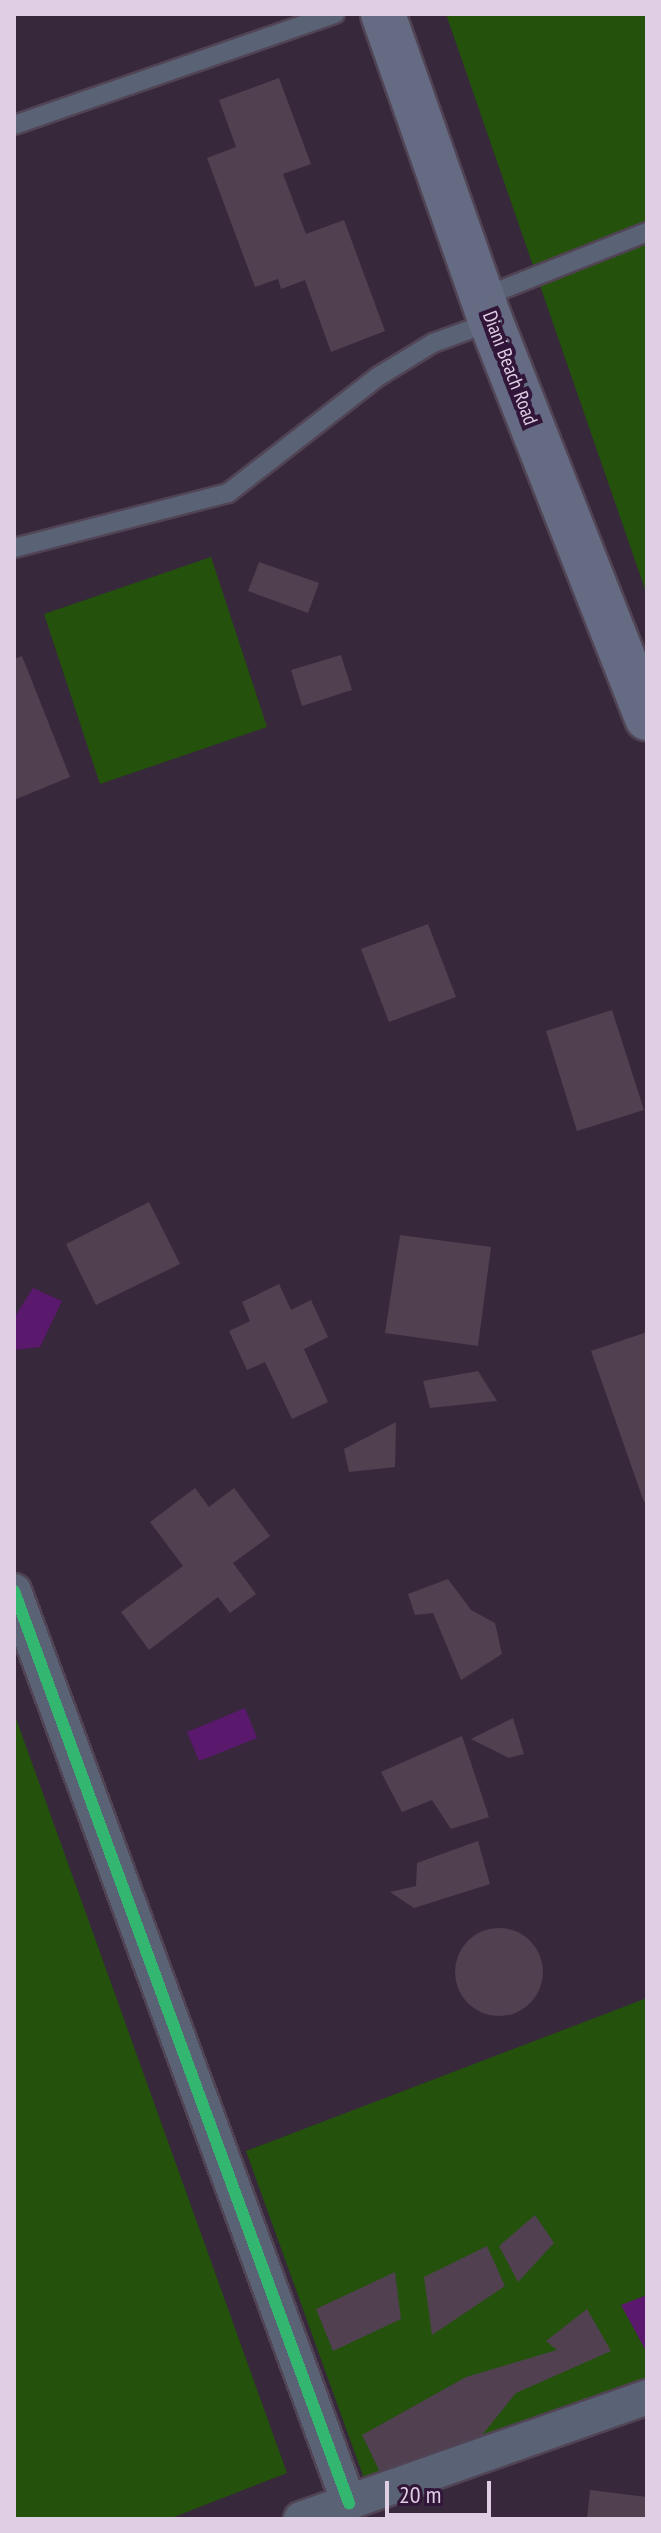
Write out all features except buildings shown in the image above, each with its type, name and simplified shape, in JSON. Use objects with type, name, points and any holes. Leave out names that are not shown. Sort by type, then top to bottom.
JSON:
[{"type":"main road","name":"Diani Beach Road","points":[[383,14],[487,310],[647,718]]},
{"type":"street","points":[[14,1591],[349,2503]]},
{"type":"street","points":[[301,2519],[647,2397]]},
{"type":"lane","points":[[14,125],[335,14]]},
{"type":"lane","points":[[14,548],[228,493],[379,376],[487,310],[647,232]]},
{"type":"green space","points":[[446,14],[647,14],[646,592]]},
{"type":"green space","points":[[211,557],[267,727],[100,784],[44,614]]},
{"type":"green space","points":[[14,1713],[287,2473],[169,2519],[14,2519]]},
{"type":"green space","points":[[647,1998],[647,2378],[366,2484],[246,2151]]},
{"type":"shaded area","points":[[33,1288],[62,1301],[40,1347],[14,1350],[14,1318]]},
{"type":"shaded area","points":[[245,1708],[257,1738],[199,1761],[187,1732]]},
{"type":"shaded area","points":[[647,2295],[647,2353],[621,2305]]},
{"type":"cycle path","points":[[14,1591],[349,2503]]}]
